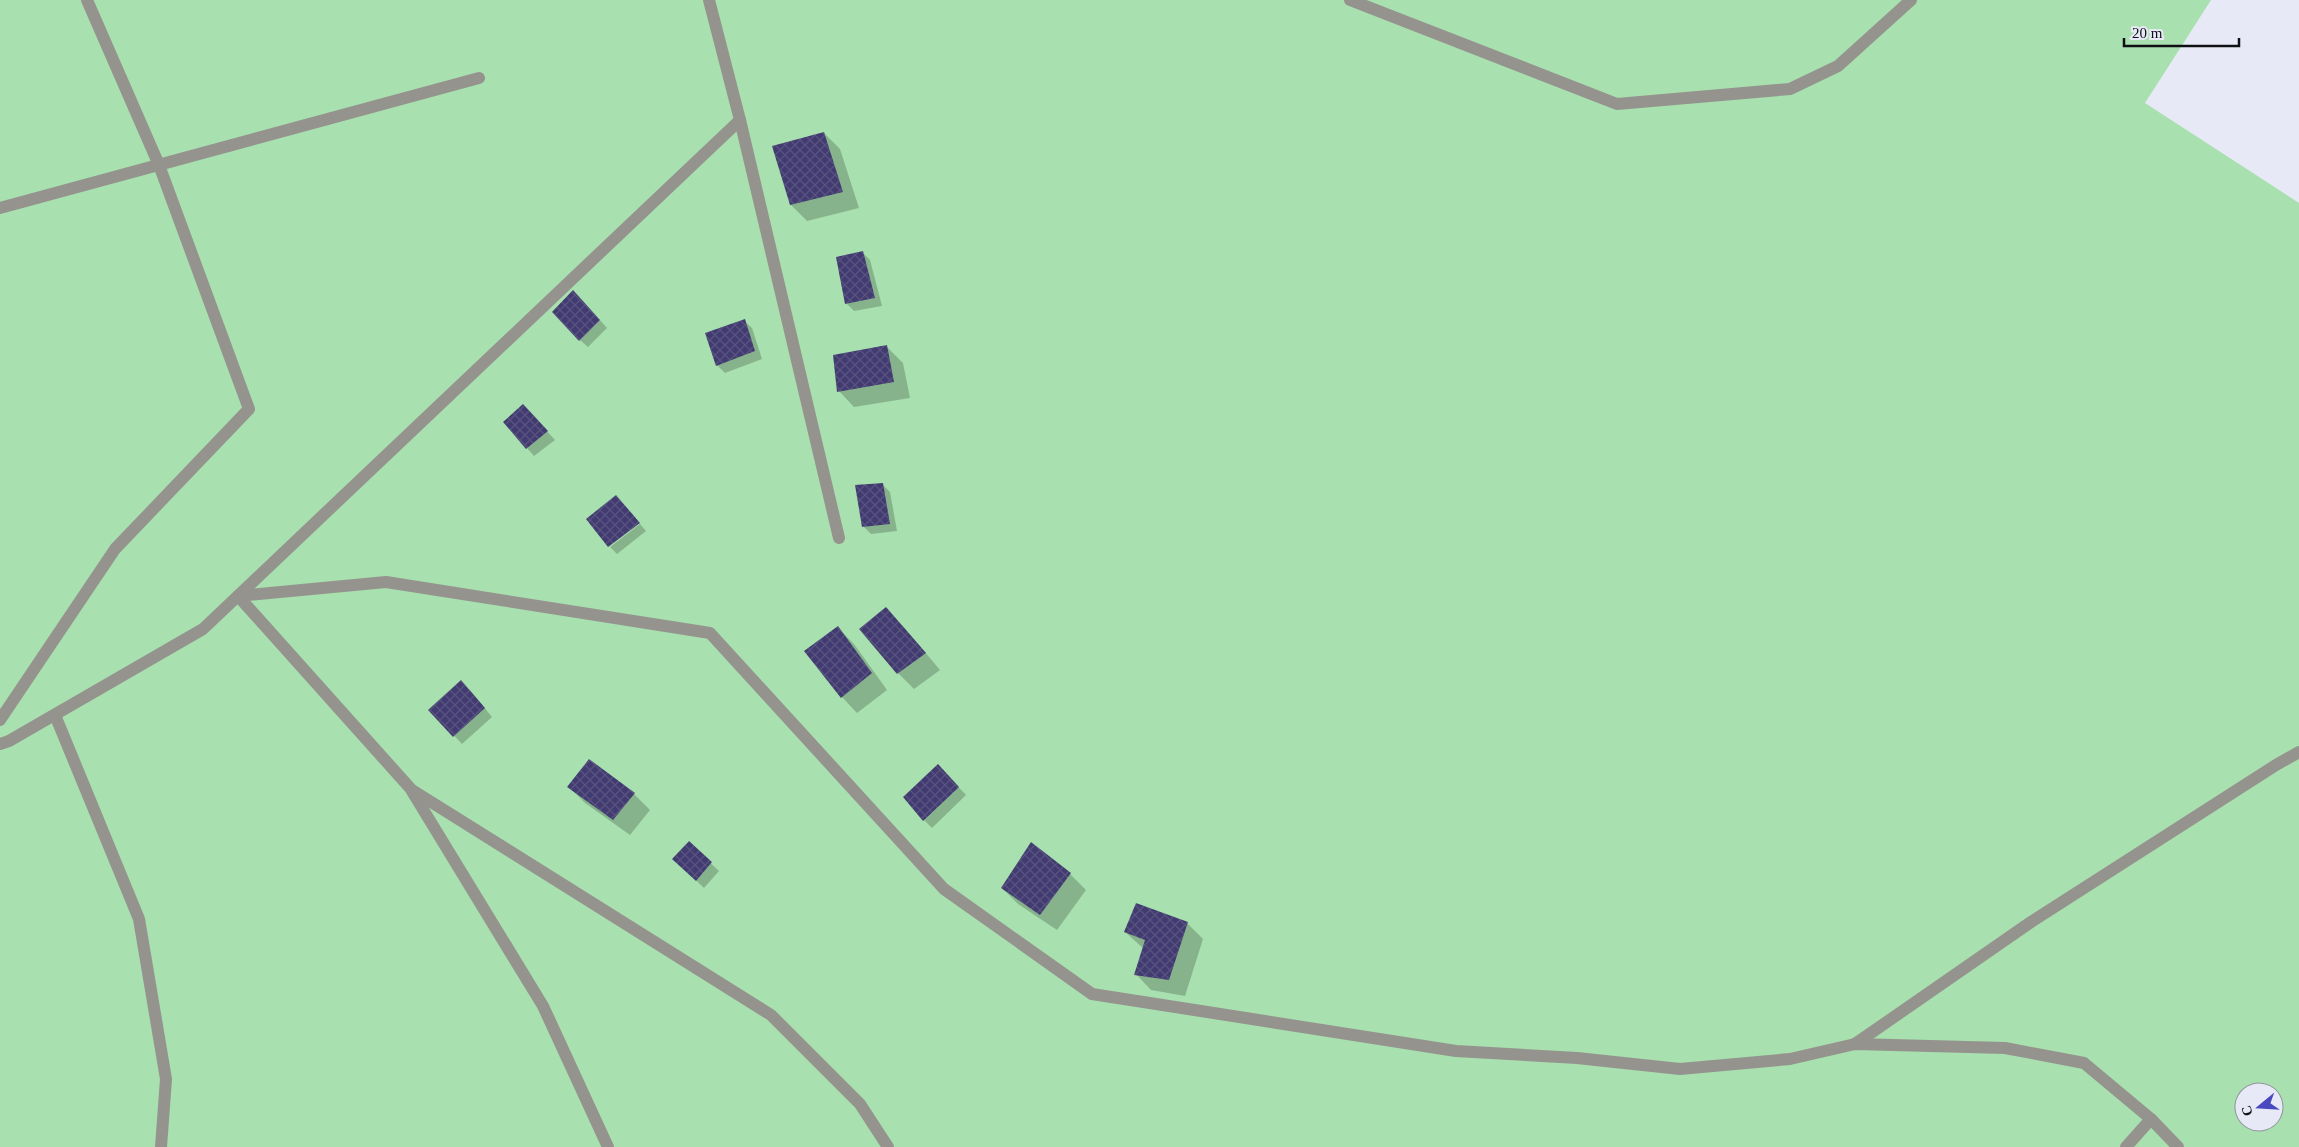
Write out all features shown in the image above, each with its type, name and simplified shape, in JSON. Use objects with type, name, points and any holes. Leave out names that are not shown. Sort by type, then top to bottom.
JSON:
[{"type":"street","points":[[0,720],[116,549],[249,409],[159,165],[86,0]]},
{"type":"street","points":[[709,0],[740,120],[839,538]]},
{"type":"street","points":[[1350,0],[1616,104],[1790,89],[1838,66],[1911,0]]},
{"type":"street","points":[[0,208],[479,78]]},
{"type":"street","points":[[0,744],[9,741],[55,715],[203,629],[740,120]]},
{"type":"street","points":[[238,596],[386,582],[710,633],[944,889],[1092,994],[1456,1051],[1577,1058],[1680,1069],[1790,1059],[1855,1044],[2005,1048],[2084,1063],[2151,1119],[2178,1147]]},
{"type":"street","points":[[238,596],[410,788],[543,1006],[608,1147]]},
{"type":"street","points":[[55,715],[139,919],[166,1079],[161,1147]]},
{"type":"street","points":[[1855,1044],[2031,922],[2299,752]]},
{"type":"street","points":[[410,788],[771,1015],[860,1104],[888,1147]]},
{"type":"street","points":[[2126,1147],[2151,1119]]},
{"type":"green space","points":[[0,0],[2211,0],[2145,103],[2299,203],[2299,1147],[0,1147]]},
{"type":"building","points":[[824,132],[843,192],[790,205],[772,146]]},
{"type":"building","points":[[863,251],[875,298],[845,304],[836,257]]},
{"type":"building","points":[[573,290],[600,320],[579,341],[552,312]]},
{"type":"building","points":[[745,319],[755,351],[716,366],[705,333]]},
{"type":"building","points":[[887,345],[894,382],[837,392],[833,355]]},
{"type":"building","points":[[523,404],[548,431],[526,449],[503,422]]},
{"type":"building","points":[[883,483],[890,524],[862,527],[855,485]]},
{"type":"building","points":[[616,495],[640,523],[608,547],[586,519]]},
{"type":"building","points":[[886,607],[926,653],[897,674],[859,629]]},
{"type":"building","points":[[838,626],[872,673],[841,698],[804,651]]},
{"type":"building","points":[[461,680],[485,708],[453,737],[428,710]]},
{"type":"building","points":[[589,759],[635,793],[613,820],[567,787]]},
{"type":"building","points":[[938,764],[959,787],[923,821],[903,797]]},
{"type":"building","points":[[689,841],[712,862],[696,881],[672,859]]},
{"type":"building","points":[[1031,842],[1071,873],[1040,915],[1001,888]]},
{"type":"building","points":[[1136,903],[1188,922],[1169,980],[1134,975],[1145,940],[1124,932]]}]
